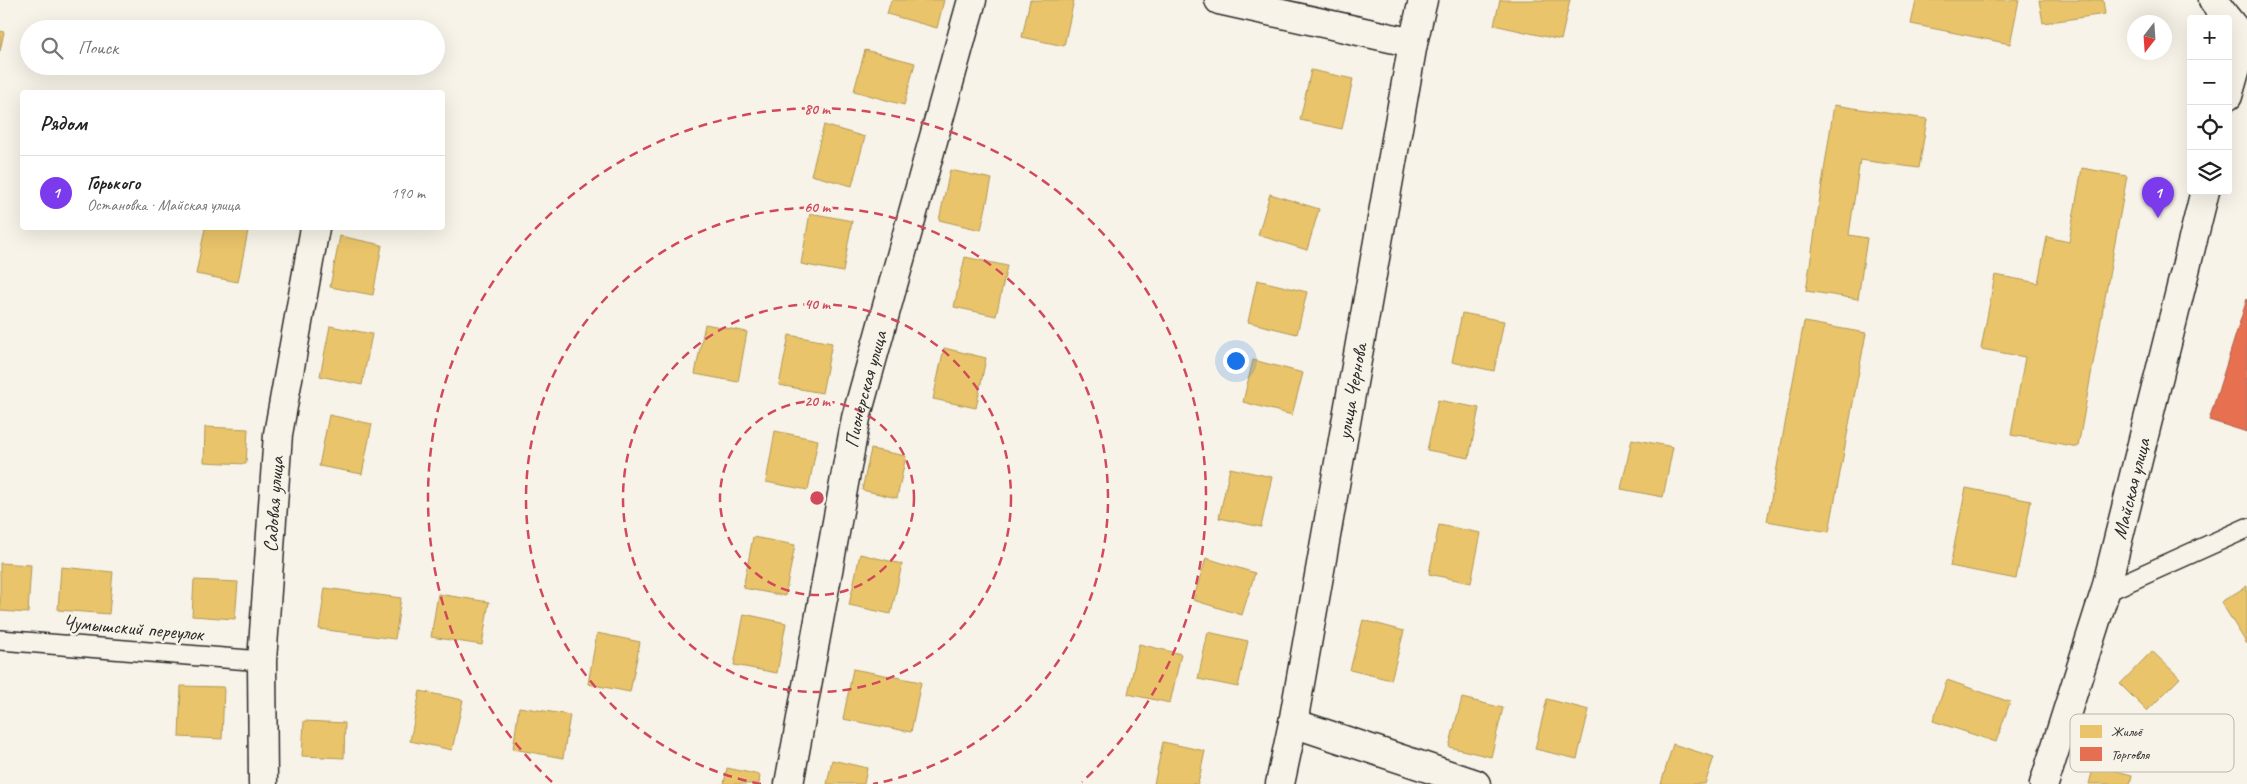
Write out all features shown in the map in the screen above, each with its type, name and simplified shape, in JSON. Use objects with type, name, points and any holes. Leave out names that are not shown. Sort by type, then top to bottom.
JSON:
[{"type":"street","name":"Пионерская улица","points":[[789,784],[856,418],[972,0]]},
{"type":"street","points":[[1219,0],[1413,44]]},
{"type":"street","name":"улица Чернова","points":[[1280,784],[1293,723],[1413,44],[1423,0]]},
{"type":"street","points":[[2213,0],[2237,29],[2235,98]]},
{"type":"street","name":"Майская улица","points":[[2044,784],[2105,592],[2203,195]]},
{"type":"street","name":"Садовая улица","points":[[263,784],[262,661],[278,434],[315,230]]},
{"type":"street","points":[[1293,723],[1476,784]]},
{"type":"lane","points":[[2105,592],[2247,528]]},
{"type":"lane","name":"Чумышский переулок","points":[[0,640],[262,661]]},
{"type":"building: Жильё","points":[[891,0],[944,0],[937,28],[887,14]]},
{"type":"building: Жильё","points":[[1030,0],[1074,0],[1064,46],[1022,37]]},
{"type":"building: Жильё","points":[[1500,0],[1570,0],[1561,40],[1494,25]]},
{"type":"building: Жильё","points":[[1916,0],[2019,0],[2010,44],[1911,24]]},
{"type":"building: Жильё","points":[[2039,0],[2103,0],[2105,14],[2043,23]]},
{"type":"building: Жильё","points":[[0,31],[4,32],[0,51]]},
{"type":"building: Жильё","points":[[865,50],[915,63],[904,105],[854,91]]},
{"type":"building: Жильё","points":[[1311,70],[1353,79],[1342,129],[1300,120]]},
{"type":"building: Жильё","points":[[1834,105],[1927,119],[1919,168],[1860,160],[1849,235],[1867,238],[1858,299],[1806,291]]},
{"type":"building: Жильё","points":[[824,125],[865,137],[852,186],[811,175]]},
{"type":"building: Жильё","points":[[2082,168],[2127,176],[2078,447],[2011,435],[2025,357],[1981,349],[1995,275],[2038,283],[2047,237],[2069,242]]},
{"type":"building: Жильё","points":[[950,170],[992,179],[981,230],[939,220]]},
{"type":"building: Жильё","points":[[1270,194],[1319,209],[1307,250],[1258,235]]},
{"type":"building: Жильё","points":[[810,213],[852,221],[843,272],[801,264]]},
{"type":"building: Жильё","points":[[205,230],[248,231],[238,282],[196,274]]},
{"type":"building: Жильё","points":[[340,236],[382,245],[373,295],[330,287]]},
{"type":"building: Жильё","points":[[965,257],[1007,266],[996,316],[954,307]]},
{"type":"building: Жильё","points":[[1257,280],[1307,292],[1297,334],[1248,322]]},
{"type":"building: Жильё","points":[[1462,313],[1504,321],[1494,371],[1452,362]]},
{"type":"building: Жильё","points":[[1804,322],[1866,333],[1829,532],[1767,521]]},
{"type":"building: Жильё","points":[[705,324],[747,332],[738,382],[695,374]]},
{"type":"building: Жильё","points":[[330,326],[372,334],[362,385],[320,376]]},
{"type":"building: Жильё","points":[[789,335],[832,343],[822,393],[779,385]]},
{"type":"building: Жильё","points":[[944,348],[986,358],[976,408],[933,399]]},
{"type":"building: Жильё","points":[[1253,360],[1303,373],[1292,415],[1243,402]]},
{"type":"building: Жильё","points":[[1438,400],[1479,408],[1469,458],[1427,450]]},
{"type":"building: Жильё","points":[[329,415],[372,424],[362,474],[319,466]]},
{"type":"building: Жильё","points":[[205,427],[248,429],[246,464],[204,462]]},
{"type":"building: Жильё","points":[[775,431],[818,440],[808,490],[766,482]]},
{"type":"building: Жильё","points":[[1632,439],[1673,447],[1663,497],[1621,489]]},
{"type":"building: Жильё","points":[[871,449],[906,456],[897,498],[862,490]]},
{"type":"building: Жильё","points":[[1230,468],[1272,477],[1261,527],[1219,518]]},
{"type":"building: Жильё","points":[[1966,488],[2031,501],[2016,579],[1950,566]]},
{"type":"building: Жильё","points":[[1439,525],[1481,533],[1471,583],[1429,574]]},
{"type":"building: Жильё","points":[[753,537],[795,545],[785,596],[743,588]]},
{"type":"building: Жильё","points":[[860,554],[902,564],[891,614],[849,605]]},
{"type":"building: Жильё","points":[[1206,558],[1255,573],[1242,615],[1193,600]]},
{"type":"building: Жильё","points":[[0,563],[31,565],[28,613],[0,611]]},
{"type":"building: Жильё","points":[[61,567],[113,572],[109,614],[58,610]]},
{"type":"building: Жильё","points":[[194,580],[238,582],[235,619],[192,616]]},
{"type":"building: Жильё","points":[[2247,586],[2247,644],[2221,602]]},
{"type":"building: Жильё","points":[[325,588],[401,598],[395,639],[319,629]]},
{"type":"building: Жильё","points":[[438,594],[489,602],[482,645],[431,637]]},
{"type":"building: Жильё","points":[[744,614],[786,623],[777,673],[734,665]]},
{"type":"building: Жильё","points":[[1363,620],[1404,631],[1391,680],[1350,670]]},
{"type":"building: Жильё","points":[[1208,632],[1248,641],[1238,687],[1198,679]]},
{"type":"building: Жильё","points":[[597,633],[640,642],[630,692],[588,684]]},
{"type":"building: Жильё","points":[[1139,644],[1181,654],[1170,703],[1128,694]]},
{"type":"building: Жильё","points":[[2152,651],[2180,678],[2147,711],[2120,684]]},
{"type":"building: Жильё","points":[[853,669],[921,682],[911,732],[843,719]]},
{"type":"building: Жильё","points":[[1947,680],[2010,702],[1996,742],[1933,721]]},
{"type":"building: Жильё","points":[[181,686],[224,687],[222,739],[179,737]]},
{"type":"building: Жильё","points":[[420,691],[463,700],[452,750],[410,741]]},
{"type":"building: Жильё","points":[[1462,698],[1503,708],[1491,757],[1449,747]]},
{"type":"building: Жильё","points":[[1547,699],[1589,710],[1577,759],[1535,749]]},
{"type":"building: Жильё","points":[[519,707],[570,715],[563,758],[513,749]]},
{"type":"building: Жильё","points":[[304,721],[345,723],[344,758],[302,756]]},
{"type":"building: Жильё","points":[[1163,742],[1205,751],[1198,784],[1154,784]]},
{"type":"building: Жильё","points":[[1673,744],[1714,757],[1705,784],[1661,784]]},
{"type":"building: Жильё","points":[[832,760],[867,768],[864,784],[827,784]]},
{"type":"building: Жильё","points":[[727,768],[760,775],[759,784],[724,784]]},
{"type":"building: Жильё","points":[[2092,772],[2121,772],[2132,775],[2130,784],[2089,784]]},
{"type":"building: Торговля","points":[[2247,299],[2247,432],[2209,420]]},
{"type":"place","name":"Горького","points":[[2158,218]]}]
